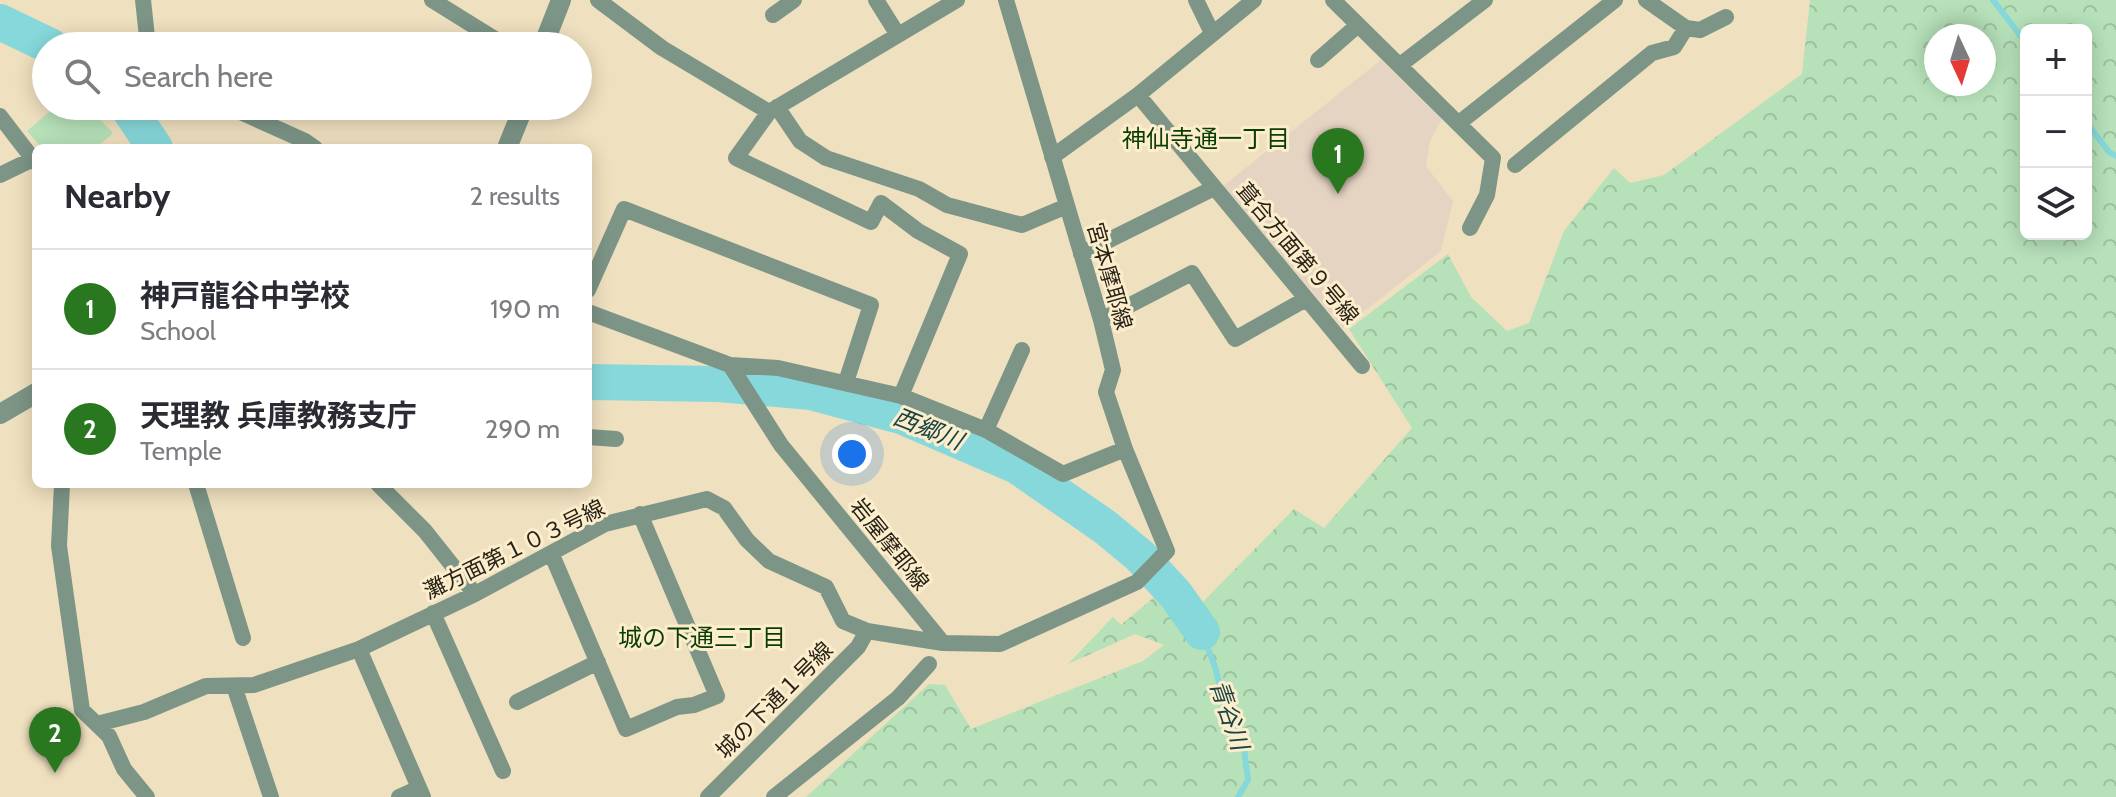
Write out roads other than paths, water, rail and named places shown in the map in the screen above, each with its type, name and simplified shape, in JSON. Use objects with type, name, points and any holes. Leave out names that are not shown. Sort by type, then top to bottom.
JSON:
[{"type":"street","points":[[143,0],[146,32]]},
{"type":"street","points":[[432,0],[483,32]]},
{"type":"street","points":[[548,32],[561,0]]},
{"type":"street","points":[[598,0],[662,48],[773,110],[800,141],[826,158],[919,189],[947,205],[1022,225],[1067,206]]},
{"type":"street","points":[[773,15],[794,0]]},
{"type":"street","points":[[876,0],[898,35]]},
{"type":"street","points":[[901,396],[960,254],[918,231],[881,203],[871,222],[736,158],[773,110],[957,0]]},
{"type":"street","name":"宮本摩耶線","points":[[1006,0],[1101,320],[1113,370],[1106,392],[1125,449],[1167,551],[1137,582]]},
{"type":"street","points":[[1196,0],[1212,33]]},
{"type":"street","points":[[1052,157],[1138,95],[1254,0]]},
{"type":"street","points":[[1400,65],[1485,0]]},
{"type":"street","points":[[1459,123],[1615,0]]},
{"type":"street","points":[[1646,0],[1686,28],[1700,30],[1726,17]]},
{"type":"street","points":[[1337,1],[1493,158],[1487,195],[1470,228]]},
{"type":"street","points":[[1318,60],[1358,25]]},
{"type":"street","points":[[1515,165],[1652,53],[1674,47],[1686,28]]},
{"type":"street","name":"葺合方面第９号線","points":[[1138,95],[1362,366]]},
{"type":"street","points":[[0,116],[32,158]]},
{"type":"street","points":[[258,120],[309,144]]},
{"type":"street","points":[[509,144],[518,120]]},
{"type":"street","points":[[0,175],[32,162]]},
{"type":"street","points":[[1081,254],[1214,188]]},
{"type":"street","points":[[592,281],[624,209],[871,305],[846,382]]},
{"type":"street","points":[[1101,320],[1192,273],[1235,339],[1306,299]]},
{"type":"street","points":[[592,314],[732,368],[778,368],[901,396],[986,430],[1063,474],[1125,449]]},
{"type":"street","points":[[986,430],[1022,350]]},
{"type":"street","name":"岩屋摩耶線","points":[[732,368],[781,445],[943,643]]},
{"type":"street","points":[[1,412],[32,395]]},
{"type":"street","points":[[592,437],[616,439]]},
{"type":"street","points":[[62,488],[59,546],[82,710],[109,736],[124,769],[147,797]]},
{"type":"street","points":[[197,488],[243,638]]},
{"type":"street","points":[[382,488],[425,531],[475,594]]},
{"type":"street","name":"灘方面第１０３号線","points":[[97,724],[144,712],[206,686],[254,685],[359,649],[552,555],[605,524],[707,499],[724,508],[747,540],[769,561],[826,587],[843,621],[867,631],[943,643],[1000,644],[1137,582]]},
{"type":"street","points":[[552,555],[626,729],[677,707],[694,705],[717,696],[640,514]]},
{"type":"street","points":[[433,613],[503,771]]},
{"type":"street","name":"城の下通１号線","points":[[708,797],[858,647],[867,631]]},
{"type":"street","points":[[359,649],[421,793],[399,797]]},
{"type":"street","points":[[517,702],[598,662]]},
{"type":"street","points":[[774,797],[898,698],[929,664]]},
{"type":"street","points":[[234,686],[271,797]]},
{"type":"waterway","points":[[1993,0],[2020,35]]},
{"type":"waterway","name":"西郷川","points":[[0,22],[32,37]]},
{"type":"waterway","name":"西郷川","points":[[136,120],[152,144]]},
{"type":"waterway","points":[[2092,130],[2109,152],[2116,156]]},
{"type":"waterway","name":"西郷川","points":[[592,382],[719,384],[811,392],[901,416],[1017,466],[1105,527],[1140,556],[1176,595],[1202,632]]},
{"type":"waterway","name":"青谷川","points":[[1202,632],[1216,670],[1226,712],[1243,741],[1248,780],[1238,797]]},
{"type":"place","name":"神戸龍谷中学校","points":[[1338,194]]},
{"type":"place","name":"天理教 兵庫教務支庁","points":[[55,773]]},
{"type":"district","name":"神仙寺通一丁目","points":[[1206,139]]},
{"type":"district","name":"城の下通三丁目","points":[[702,638]]}]
